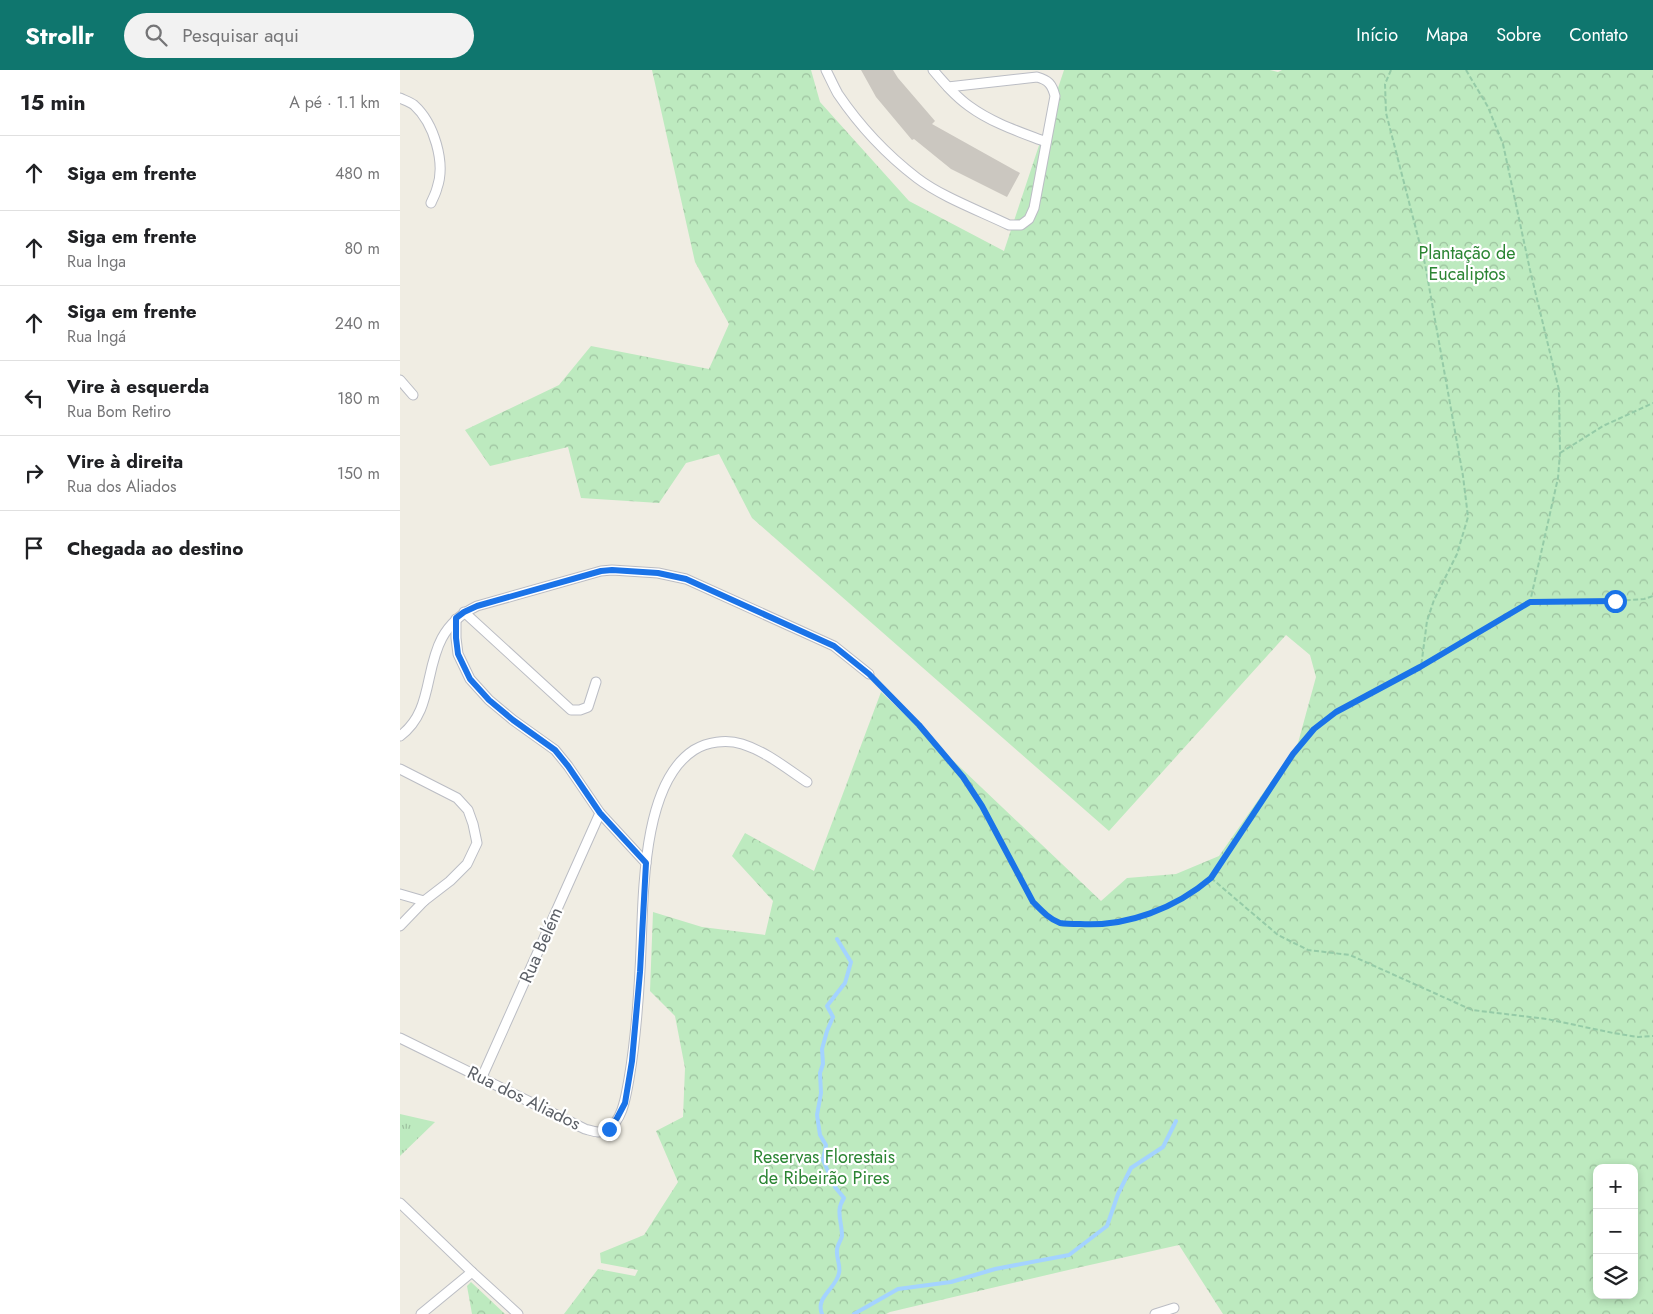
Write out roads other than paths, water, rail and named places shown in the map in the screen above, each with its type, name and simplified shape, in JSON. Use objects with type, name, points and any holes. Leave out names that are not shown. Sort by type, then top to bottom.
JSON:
[{"type":"street","points":[[826,70],[838,93],[853,114],[884,148],[918,178],[940,192],[1009,225],[1021,225],[1029,219],[1034,208],[1055,96],[1053,86],[1046,80],[1037,77],[948,88]]},
{"type":"street","points":[[933,70],[948,88],[968,106],[989,119],[1046,142]]},
{"type":"street","points":[[400,98],[413,104],[427,120],[434,136],[440,172],[438,187],[431,203]]},
{"type":"street","points":[[400,380],[414,395]]},
{"type":"street","points":[[400,736],[408,730],[419,714],[438,644],[456,618],[477,606],[601,571],[658,573],[686,579],[834,646],[869,674]]},
{"type":"street","points":[[464,612],[571,710],[580,710],[588,707],[596,682]]},
{"type":"street","points":[[456,618],[458,654],[470,679],[489,700],[555,750],[600,813],[646,863]]},
{"type":"street","name":"Rua dos Aliados","points":[[400,1038],[585,1129],[600,1133],[609,1129],[625,1103],[632,1061],[640,972],[646,863],[655,813],[668,778],[684,756],[702,745],[721,741],[740,743],[762,753],[807,782]]},
{"type":"street","points":[[400,769],[457,798],[468,810],[474,824],[477,843],[467,864],[400,926]]},
{"type":"street","name":"Rua Belém","points":[[482,1077],[600,813]]},
{"type":"street","points":[[400,894],[424,902]]},
{"type":"street","points":[[400,1203],[518,1314]]},
{"type":"street","points":[[421,1314],[472,1272]]},
{"type":"street","points":[[1155,1314],[1174,1308]]},
{"type":"waterway","points":[[822,1314],[821,1303],[839,1273],[837,1250],[842,1236],[839,1212],[844,1198],[835,1187],[823,1160],[826,1145],[820,1135],[817,1115],[821,1093],[822,1049],[833,1017],[827,1006],[845,983],[851,962],[837,939]]},
{"type":"waterway","points":[[854,1314],[898,1289],[951,1282],[995,1269],[1069,1255],[1107,1226],[1118,1194],[1131,1168],[1163,1147],[1176,1121]]},
{"type":"park label","name":"Plantação de Eucaliptos","points":[[1467,263]]},
{"type":"park label","name":"Reservas Florestais de Ribeirão Pires","points":[[824,1167]]}]
